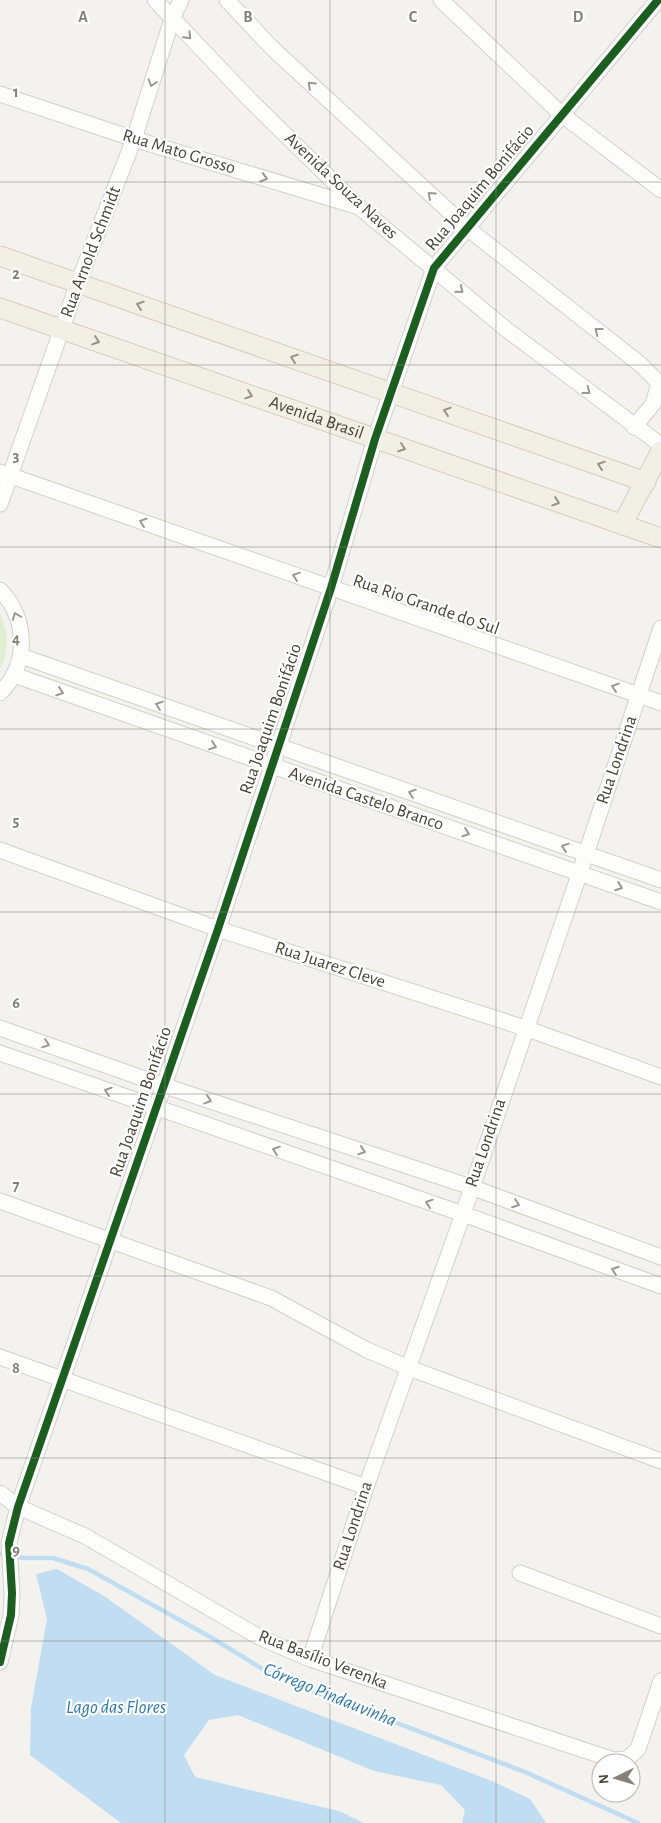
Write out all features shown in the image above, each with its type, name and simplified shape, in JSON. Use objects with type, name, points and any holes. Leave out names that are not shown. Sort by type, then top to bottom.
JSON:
[{"type":"main road","points":[[0,256],[391,391],[646,482]]},
{"type":"main road","name":"Avenida Brasil","points":[[0,308],[661,538]]},
{"type":"main road","points":[[622,525],[661,451]]},
{"type":"street","name":"Avenida Souza Naves","points":[[155,0],[172,20],[359,207],[507,330],[634,427],[661,445]]},
{"type":"street","name":"Rua Arnold Schmidt","points":[[0,504],[5,474],[134,138],[172,20],[181,0]]},
{"type":"street","points":[[227,0],[271,47],[467,228],[640,364],[660,384],[654,404],[634,427]]},
{"type":"street","points":[[441,0],[561,114],[661,190]]},
{"type":"street","name":"Rua Joaquim Bonifácio","points":[[0,1662],[11,1615],[10,1543],[18,1508],[60,1380],[218,929],[270,766],[331,588],[375,439],[434,268],[658,0]]},
{"type":"street","name":"Rua Mato Grosso","points":[[0,94],[134,138],[359,207]]},
{"type":"street","name":"Rua Rio Grande do Sul","points":[[5,474],[661,703]]},
{"type":"street","points":[[0,590],[8,598],[18,616],[22,636],[21,656],[14,675],[0,693]]},
{"type":"street","name":"Rua Londrina","points":[[310,1659],[366,1487],[463,1214],[661,628]]},
{"type":"street","name":"Avenida Castelo Branco","points":[[21,656],[661,880]]},
{"type":"street","name":"Avenida Castelo Branco","points":[[14,675],[661,902]]},
{"type":"street","name":"Rua Juarez Cleve","points":[[0,850],[218,929],[525,1028],[661,1077]]},
{"type":"street","points":[[0,1028],[162,1085],[471,1187],[661,1257]]},
{"type":"street","points":[[0,1053],[463,1214],[661,1286]]},
{"type":"street","points":[[0,1201],[271,1298],[367,1350],[409,1368],[661,1460]]},
{"type":"street","points":[[0,1357],[60,1380],[366,1487]]},
{"type":"street","name":"Rua Basílio Verenka","points":[[0,1493],[18,1508],[85,1536],[259,1637],[310,1659],[614,1760],[627,1759],[638,1749],[661,1681]]},
{"type":"street","points":[[520,1573],[661,1626]]},
{"type":"green space","points":[[0,613],[5,627],[7,648],[0,669]]},
{"type":"water","name":"Lago das Flores","points":[[57,1569],[104,1596],[215,1675],[492,1781],[530,1799],[546,1823],[462,1823],[465,1810],[441,1785],[374,1771],[238,1715],[209,1720],[184,1755],[195,1777],[339,1811],[364,1823],[121,1823],[30,1755],[31,1708],[47,1619],[36,1574]]},
{"type":"waterway","name":"Córrego Pindauvinha","points":[[0,1554],[24,1558],[53,1558],[88,1569],[212,1638],[274,1676],[525,1772],[638,1823]]},
{"type":"cycle path","points":[[0,1662],[11,1615],[12,1593],[9,1543],[18,1507],[218,929],[331,588],[375,439],[434,268],[658,0]]}]
